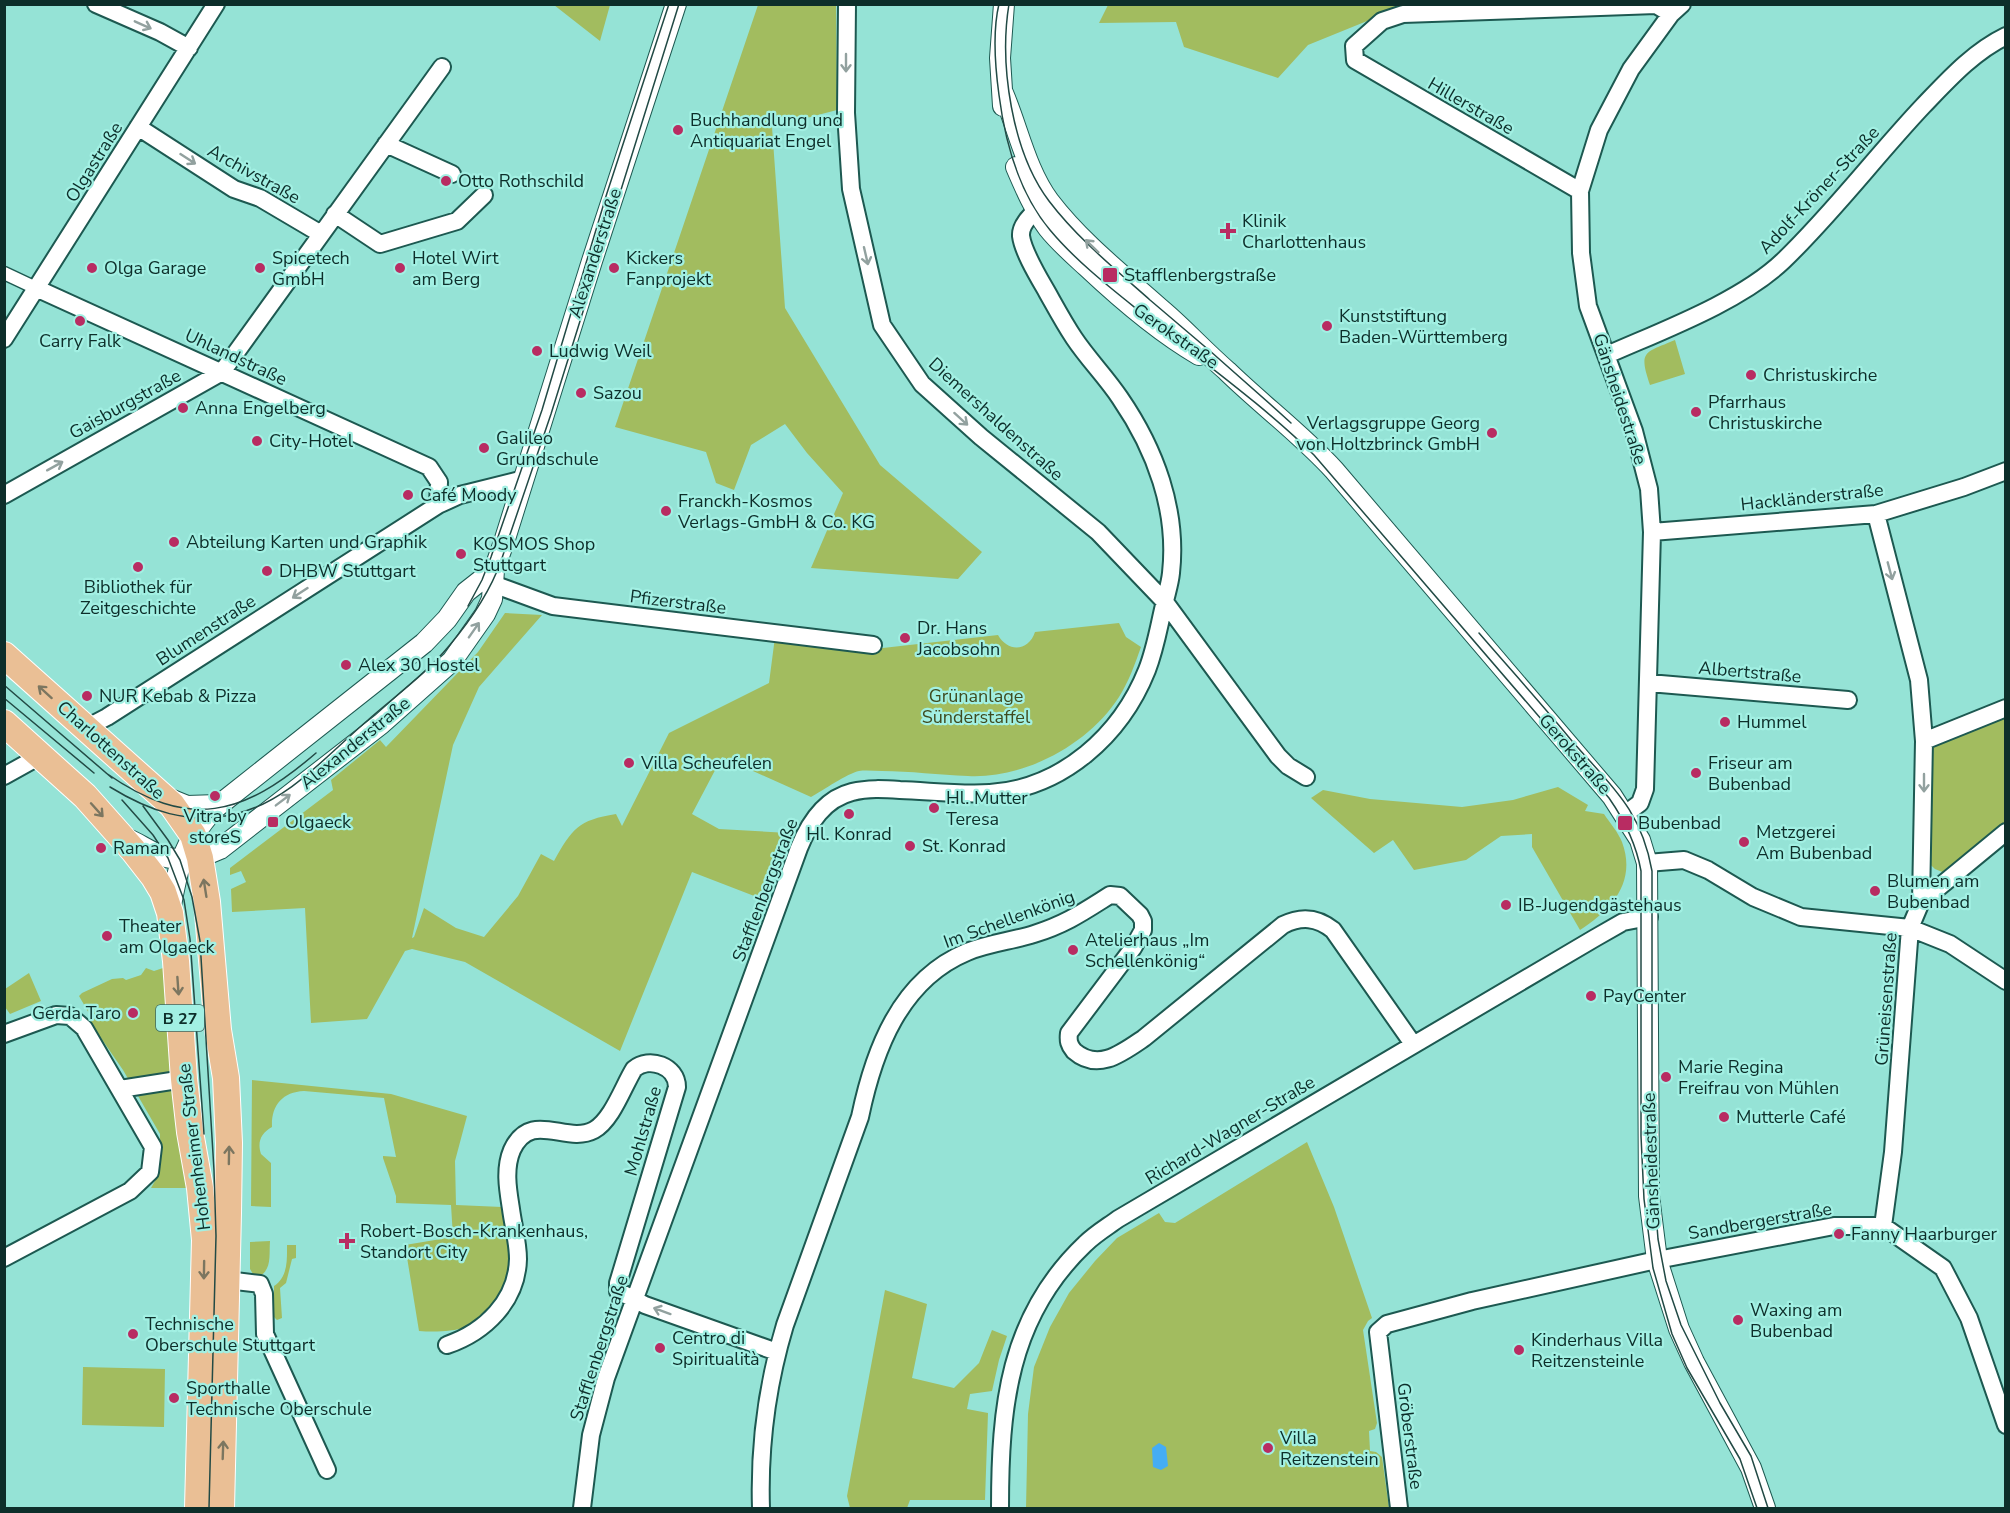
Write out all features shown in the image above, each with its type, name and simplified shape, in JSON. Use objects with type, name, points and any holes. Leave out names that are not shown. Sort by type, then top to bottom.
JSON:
[{"type":"main road","name":"Charlottenstraße","points":[[4,656],[162,796],[182,817],[191,851]]},
{"type":"main road","name":"B 27","points":[[4,723],[85,796],[122,838]]},
{"type":"main road","name":"Hohenheimer Straße","points":[[122,838],[154,877],[163,892],[170,914],[176,961],[184,1079],[205,1240],[198,1509]]},
{"type":"main road","name":"Hohenheimer Straße","points":[[191,851],[207,902],[218,1030],[226,1078],[229,1143],[221,1509]]},
{"type":"street","points":[[96,4],[160,32],[189,48]]},
{"type":"street","name":"Olgastraße","points":[[4,339],[216,4]]},
{"type":"street","name":"Alexanderstraße","points":[[191,851],[220,849],[381,724],[452,661],[485,614],[492,599],[489,578],[524,479],[676,4]]},
{"type":"street","name":"Diemershaldenstraße","points":[[847,4],[846,113],[851,189],[882,325],[922,384],[981,436],[1098,532],[1165,602],[1278,756],[1288,766],[1306,777]]},
{"type":"street","name":"Gerokstraße","points":[[1004,4],[1000,58],[1003,129],[1013,159],[1042,205],[1050,230],[1105,283],[1183,346],[1227,372],[1305,440],[1334,470],[1600,782],[1640,840],[1647,863]]},
{"type":"street","name":"Hillerstraße","points":[[1580,191],[1355,60],[1354,46],[1382,21],[1403,14],[1656,5],[1676,9]]},
{"type":"street","name":"Gänsheidestraße","points":[[1624,815],[1640,803],[1646,789],[1652,532],[1649,489],[1634,431],[1588,306],[1581,253],[1580,191],[1599,130],[1631,69],[1676,9]]},
{"type":"street","name":"Adolf-Kröner-Straße","points":[[1607,355],[1740,292],[1781,263],[1952,76],[1986,45],[2006,36]]},
{"type":"street","name":"Gaisburgstraße","points":[[4,495],[222,372],[442,68]]},
{"type":"street","name":"Archivstraße","points":[[138,128],[234,189],[260,198],[321,234]]},
{"type":"street","points":[[386,144],[452,174]]},
{"type":"street","points":[[335,214],[380,244],[458,221],[484,195]]},
{"type":"street","name":"Stafflenbergstraße","points":[[582,1509],[595,1416],[634,1300],[798,848],[811,822],[833,800],[850,792],[866,789],[990,793],[1026,786],[1051,777],[1071,766],[1111,731],[1130,704],[1155,649],[1172,572],[1171,534],[1160,474],[1130,412],[1074,338],[1039,278],[1025,248],[1021,236],[1023,226],[1042,205]]},
{"type":"street","name":"Uhlandstraße","points":[[4,273],[429,467],[439,482],[438,505]]},
{"type":"street","name":"Hackländerstraße","points":[[1652,532],[1876,514],[1964,487],[2006,471]]},
{"type":"street","points":[[438,505],[460,495],[524,479]]},
{"type":"street","name":"Blumenstraße","points":[[86,728],[107,717],[438,505]]},
{"type":"street","name":"Grüneisenstraße","points":[[1876,514],[1919,680],[1924,741],[1921,902],[1910,928],[1893,1152],[1883,1226]]},
{"type":"street","name":"Alexanderstraße","points":[[191,851],[218,805],[424,643],[447,619],[466,592],[489,578]]},
{"type":"street","name":"Pfizerstraße","points":[[489,578],[553,606],[873,645]]},
{"type":"street","name":"Albertstraße","points":[[1649,683],[1848,700]]},
{"type":"street","points":[[1924,741],[2006,708]]},
{"type":"street","points":[[4,776],[40,756]]},
{"type":"street","points":[[162,796],[187,806],[218,805]]},
{"type":"street","points":[[1921,902],[2006,832]]},
{"type":"street","points":[[122,838],[138,842],[154,853],[191,851],[170,914]]},
{"type":"street","points":[[1647,863],[1684,860],[1708,870],[1754,897],[1801,917],[1910,928],[1950,944],[2006,981]]},
{"type":"street","name":"Gänsheidestraße","points":[[1647,863],[1649,1196],[1657,1260],[1679,1329],[1694,1362],[1751,1468],[1765,1509]]},
{"type":"street","name":"Im Schellenkönig","points":[[761,1509],[762,1440],[777,1352],[860,1117],[865,1094],[886,1033],[898,1010],[934,971],[956,957],[980,947],[1050,929],[1086,912],[1110,895],[1117,895],[1142,918],[1143,930],[1133,948],[1068,1038],[1071,1047],[1079,1055],[1096,1062],[1120,1053],[1144,1038],[1283,925],[1309,918],[1318,920],[1333,930],[1413,1044]]},
{"type":"street","name":"Richard-Wagner-Straße","points":[[1000,1509],[1003,1418],[1015,1358],[1030,1318],[1064,1266],[1086,1243],[1118,1218],[1623,922],[1649,917]]},
{"type":"street","points":[[4,1034],[56,1015],[70,1016],[84,1028],[153,1147],[150,1172],[130,1191],[4,1258]]},
{"type":"street","name":"Mohlstraße","points":[[447,1345],[471,1334],[492,1318],[504,1303],[513,1286],[518,1259],[507,1178],[511,1153],[518,1141],[528,1132],[535,1130],[546,1129],[576,1134],[597,1128],[607,1116],[634,1069],[640,1064],[649,1062],[670,1070],[677,1084],[617,1286],[620,1292],[634,1300]]},
{"type":"street","points":[[120,1089],[184,1079]]},
{"type":"street","name":"Sandbergerstraße","points":[[1378,1332],[1387,1324],[1472,1301],[1657,1260],[1834,1226],[1883,1226]]},
{"type":"street","points":[[1883,1226],[1943,1268],[1969,1318],[2006,1425]]},
{"type":"street","points":[[227,1280],[260,1284],[264,1294],[265,1334],[327,1470]]},
{"type":"street","points":[[634,1300],[777,1352]]},
{"type":"street","name":"Gröberstraße","points":[[1378,1332],[1399,1509]]},
{"type":"green space","points":[[1409,4],[1308,45],[1278,78],[1184,47],[1176,22],[1099,23],[1108,5]]},
{"type":"green space","points":[[554,5],[610,5],[600,41]]},
{"type":"green space","points":[[758,5],[836,5],[837,110],[772,127],[785,308],[880,465],[982,552],[958,579],[811,568],[843,493],[807,453],[785,424],[751,445],[734,490],[716,483],[706,452],[615,427]]},
{"type":"green space","points":[[1675,340],[1685,374],[1650,385],[1645,365],[1647,354]]},
{"type":"green space","name":"Grünanlage Sünderstaffel","points":[[505,613],[542,615],[479,687],[453,745],[412,938],[424,908],[456,928],[484,937],[518,896],[541,854],[554,861],[577,828],[593,819],[616,814],[622,826],[669,733],[769,683],[775,637],[874,649],[998,635],[1007,645],[1018,647],[1028,643],[1035,632],[1119,623],[1126,637],[1141,647],[1129,679],[1119,697],[1091,730],[1054,755],[1011,772],[968,776],[859,771],[811,797],[722,757],[692,814],[719,829],[788,833],[762,899],[692,872],[620,1051],[465,962],[412,949],[405,951],[367,1019],[311,1023],[305,908],[232,912],[231,889],[246,882],[241,871],[230,875],[230,868],[333,790],[331,780],[380,740],[386,747],[478,652]]},
{"type":"green space","points":[[2005,708],[2005,832],[1952,876],[1935,869],[1921,856],[1924,741]]},
{"type":"green space","points":[[1558,787],[1588,805],[1585,811],[1604,814],[1620,838],[1626,856],[1626,870],[1618,894],[1602,913],[1580,930],[1532,847],[1532,834],[1501,836],[1466,860],[1414,870],[1393,840],[1374,853],[1311,798],[1323,790],[1370,799],[1462,807],[1513,800]]},
{"type":"green space","points":[[146,968],[154,971],[163,968],[190,1188],[151,1188],[160,1172],[160,1134],[123,1070],[92,1025],[90,1015],[79,996],[112,979],[126,980],[141,975]]},
{"type":"green space","points":[[29,973],[41,1001],[10,1014],[5,1007],[5,989]]},
{"type":"green space","points":[[252,1080],[391,1094],[467,1116],[455,1161],[456,1205],[502,1207],[508,1252],[508,1267],[503,1285],[494,1302],[481,1317],[461,1329],[419,1331],[405,1245],[453,1237],[451,1205],[396,1203],[396,1196],[383,1158],[383,1156],[396,1157],[384,1098],[304,1091],[284,1097],[273,1113],[272,1127],[265,1132],[260,1142],[261,1154],[271,1163],[271,1207],[251,1206]]},
{"type":"green space","points":[[1307,1142],[1334,1207],[1372,1318],[1363,1330],[1377,1423],[1375,1429],[1369,1431],[1370,1451],[1382,1457],[1389,1508],[1026,1508],[1028,1414],[1034,1367],[1050,1327],[1069,1293],[1117,1238],[1159,1213],[1165,1222],[1175,1223]]},
{"type":"green space","points":[[270,1241],[269,1261],[264,1273],[260,1276],[253,1274],[250,1269],[250,1242]]},
{"type":"green space","points":[[287,1245],[296,1245],[296,1258],[292,1259],[286,1283],[280,1288],[282,1318],[277,1320],[274,1317],[274,1286],[284,1273],[287,1262]]},
{"type":"green space","points":[[885,1290],[927,1304],[912,1378],[954,1388],[979,1363],[992,1330],[1007,1336],[992,1391],[970,1394],[967,1409],[988,1413],[985,1500],[910,1500],[907,1508],[850,1508],[847,1496]]},
{"type":"green space","points":[[83,1367],[165,1369],[164,1427],[82,1425]]},
{"type":"water","points":[[1159,1443],[1166,1447],[1168,1466],[1161,1470],[1153,1467],[1152,1448]]},
{"type":"tram line","points":[[468,606],[491,557],[542,410],[607,193],[669,4]]},
{"type":"tram line","points":[[110,787],[139,803],[185,817],[218,817],[254,808],[290,788],[322,762],[430,666],[464,627],[479,606],[501,561],[551,414],[679,4]]},
{"type":"tram line","points":[[999,4],[995,26],[995,61],[1005,131],[1015,166],[1039,216],[1070,252],[1104,282],[1250,398],[1314,455],[1609,798],[1625,824],[1641,871],[1641,1136],[1644,1199],[1653,1268],[1672,1334],[1687,1368],[1740,1459],[1757,1508]]},
{"type":"tram line","points":[[1009,4],[1006,54],[1011,107],[1026,158],[1036,181],[1049,201],[1097,253],[1291,423]]},
{"type":"tram line","points":[[1479,633],[1612,786],[1632,814],[1647,849],[1652,871],[1652,1161],[1658,1239],[1666,1281],[1681,1325],[1720,1403],[1751,1456],[1768,1508]]},
{"type":"tram line","points":[[4,685],[112,778]]},
{"type":"tram line","points":[[4,698],[94,773]]},
{"type":"tram line","points":[[106,773],[136,791],[164,803],[190,809],[215,808],[239,802],[264,791],[316,753]]},
{"type":"tram line","points":[[122,800],[153,835],[168,858],[184,900],[190,939],[204,1134]]},
{"type":"tram line","points":[[143,806],[180,860],[192,897],[200,941],[216,1236],[209,1508]]},
{"type":"place","name":"Buchhandlung und Antiquariat Engel","points":[[678,130]]},
{"type":"place","name":"Otto Rothschild","points":[[446,181]]},
{"type":"place","name":"Klinik Charlottenhaus","points":[[1228,231]]},
{"type":"place","name":"Olga Garage","points":[[92,268]]},
{"type":"place","name":"Spicetech GmbH","points":[[260,268]]},
{"type":"place","name":"Hotel Wirt am Berg","points":[[400,268]]},
{"type":"place","name":"Kickers Fanprojekt","points":[[614,268]]},
{"type":"place","name":"Stafflenbergstraße","points":[[1110,275]]},
{"type":"place","name":"Carry Falk","points":[[80,321]]},
{"type":"place","name":"Kunststiftung Baden-Württemberg","points":[[1327,326]]},
{"type":"place","name":"Ludwig Weil","points":[[537,351]]},
{"type":"place","name":"Christuskirche","points":[[1751,375]]},
{"type":"place","name":"Sazou","points":[[581,393]]},
{"type":"place","name":"Anna Engelberg","points":[[183,408]]},
{"type":"place","name":"Pfarrhaus Christuskirche","points":[[1696,412]]},
{"type":"place","name":"Verlagsgruppe Georg von Holtzbrinck GmbH","points":[[1492,433]]},
{"type":"place","name":"City-Hotel","points":[[257,441]]},
{"type":"place","name":"Galileo Grundschule","points":[[484,448]]},
{"type":"place","name":"Café Moody","points":[[408,495]]},
{"type":"place","name":"Franckh-Kosmos Verlags-GmbH & Co. KG","points":[[666,511]]},
{"type":"place","name":"Abteilung Karten und Graphik","points":[[174,542]]},
{"type":"place","name":"KOSMOS Shop Stuttgart","points":[[461,554]]},
{"type":"place","name":"Bibliothek für Zeitgeschichte","points":[[138,567]]},
{"type":"place","name":"DHBW Stuttgart","points":[[267,571]]},
{"type":"place","name":"Dr. Hans Jacobsohn","points":[[905,638]]},
{"type":"place","name":"Alex 30 Hostel","points":[[346,665]]},
{"type":"place","name":"NUR Kebab & Pizza","points":[[87,696]]},
{"type":"place","name":"Hummel","points":[[1725,722]]},
{"type":"place","name":"Villa Scheufelen","points":[[629,763]]},
{"type":"place","name":"Friseur am Bubenbad","points":[[1696,773]]},
{"type":"place","name":"Vitra by storeS","points":[[215,796]]},
{"type":"place","name":"Hl. Mutter Teresa","points":[[934,808]]},
{"type":"place","name":"Hl. Konrad","points":[[849,814]]},
{"type":"place","name":"Olgaeck","points":[[273,822]]},
{"type":"place","name":"Bubenbad","points":[[1625,823]]},
{"type":"place","name":"Metzgerei Am Bubenbad","points":[[1744,842]]},
{"type":"place","name":"St. Konrad","points":[[910,846]]},
{"type":"place","name":"Raman","points":[[101,848]]},
{"type":"place","name":"Blumen am Bubenbad","points":[[1875,891]]},
{"type":"place","name":"IB-Jugendgästehaus","points":[[1506,905]]},
{"type":"place","name":"Theater am Olgaeck","points":[[107,936]]},
{"type":"place","name":"Atelierhaus „Im Schellenkönig“","points":[[1073,950]]},
{"type":"place","name":"PayCenter","points":[[1591,996]]},
{"type":"place","name":"Gerda Taro","points":[[133,1013]]},
{"type":"place","name":"Marie Regina Freifrau von Mühlen","points":[[1666,1077]]},
{"type":"place","name":"Mutterle Café","points":[[1724,1117]]},
{"type":"place","name":"Fanny Haarburger","points":[[1839,1234]]},
{"type":"place","name":"Robert-Bosch-Krankenhaus, Standort City","points":[[347,1241]]},
{"type":"place","name":"Waxing am Bubenbad","points":[[1738,1320]]},
{"type":"place","name":"Technische Oberschule Stuttgart","points":[[133,1334]]},
{"type":"place","name":"Centro di Spiritualità","points":[[660,1348]]},
{"type":"place","name":"Kinderhaus Villa Reitzensteinle","points":[[1519,1350]]},
{"type":"place","name":"Sporthalle Technische Oberschule","points":[[174,1398]]},
{"type":"place","name":"Villa Reitzenstein","points":[[1268,1448]]}]
